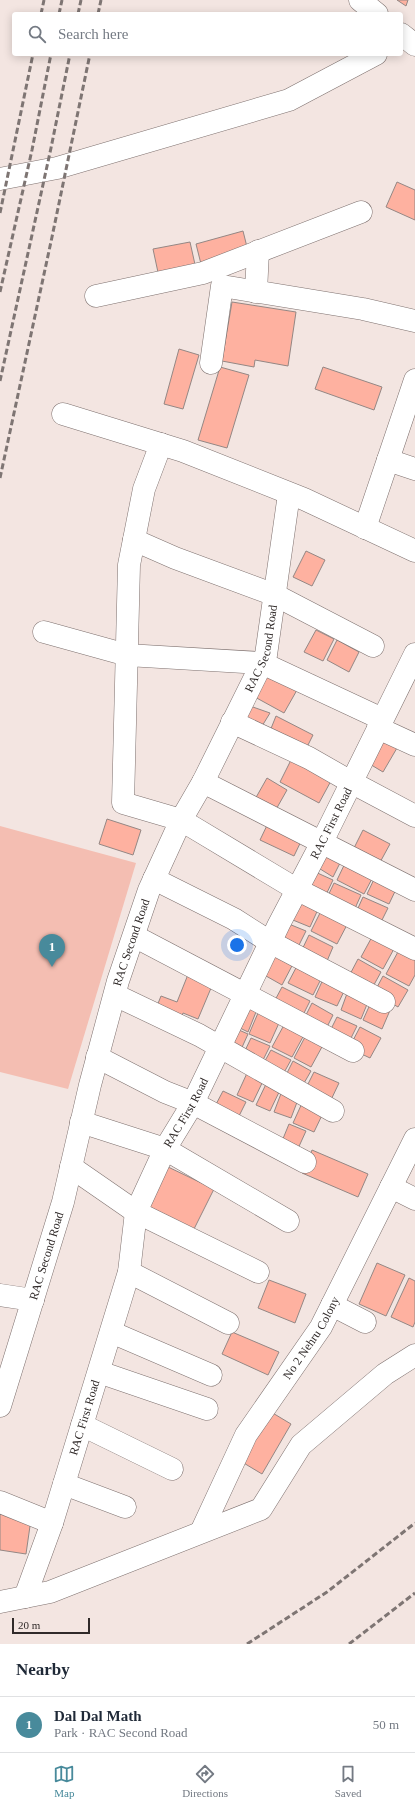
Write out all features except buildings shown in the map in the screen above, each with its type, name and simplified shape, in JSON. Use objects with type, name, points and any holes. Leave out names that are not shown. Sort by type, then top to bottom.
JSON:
[{"type":"street","points":[[360,0],[375,12]]},
{"type":"street","points":[[0,179],[57,168],[289,100],[372,56]]},
{"type":"street","points":[[96,296],[203,272],[361,212]]},
{"type":"street","points":[[256,292],[258,251]]},
{"type":"street","points":[[211,363],[222,286],[363,309],[415,321]]},
{"type":"street","points":[[365,528],[415,380]]},
{"type":"street","points":[[63,414],[183,451],[289,494],[415,550]]},
{"type":"street","points":[[161,444],[144,489],[129,565],[123,803],[181,820],[296,890],[415,949]]},
{"type":"street","points":[[388,460],[415,469]]},
{"type":"street","name":"RAC Second Road","points":[[0,1406],[6,1369],[33,1300],[63,1202],[97,1057],[115,995],[154,879],[181,820],[204,782],[232,722],[266,656],[289,494]]},
{"type":"street","points":[[134,540],[175,558],[275,595],[373,646]]},
{"type":"street","points":[[44,632],[127,656],[262,663],[380,723],[415,745]]},
{"type":"street","name":"RAC First Road","points":[[25,1597],[52,1523],[129,1272],[136,1212],[165,1149],[193,1103],[270,942],[322,842],[415,654]]},
{"type":"street","points":[[232,722],[309,758],[415,816]]},
{"type":"street","points":[[204,782],[415,890]]},
{"type":"street","points":[[154,879],[234,919],[270,942],[384,1002]]},
{"type":"street","points":[[134,936],[353,1051]]},
{"type":"street","points":[[115,995],[199,1035],[333,1111]]},
{"type":"street","points":[[97,1057],[165,1092],[193,1103],[305,1162]]},
{"type":"street","points":[[81,1122],[165,1149],[288,1221]]},
{"type":"street","name":"No 2 Nehru Colony","points":[[201,1532],[246,1435],[320,1327],[415,1139]]},
{"type":"street","points":[[71,1167],[136,1212],[258,1272]]},
{"type":"street","points":[[391,1186],[415,1199]]},
{"type":"street","points":[[129,1272],[228,1323]]},
{"type":"street","points":[[0,1295],[33,1300]]},
{"type":"street","points":[[332,1305],[365,1322]]},
{"type":"street","points":[[111,1332],[211,1375]]},
{"type":"street","points":[[0,1602],[50,1592],[261,1509],[301,1445],[386,1374],[415,1355]]},
{"type":"street","points":[[99,1372],[207,1409]]},
{"type":"street","points":[[82,1425],[172,1469]]},
{"type":"street","points":[[64,1484],[125,1507]]},
{"type":"street","points":[[0,1502],[52,1523]]},
{"type":"shaded area","points":[[0,826],[136,863],[68,1089],[0,1072]]},
{"type":"railway","points":[[41,12],[44,0]]},
{"type":"railway","points":[[59,12],[62,0]]},
{"type":"railway","points":[[78,12],[81,0]]},
{"type":"railway","points":[[98,12],[101,0]]},
{"type":"railway","points":[[0,213],[33,56]]},
{"type":"railway","points":[[0,292],[32,150],[51,56]]},
{"type":"railway","points":[[0,381],[70,56]]},
{"type":"railway","points":[[0,478],[90,56]]},
{"type":"railway","points":[[247,1644],[327,1592],[415,1523]]},
{"type":"railway","points":[[349,1644],[415,1593]]},
{"type":"place","name":"Dal Dal Math","points":[[52,967]]}]
